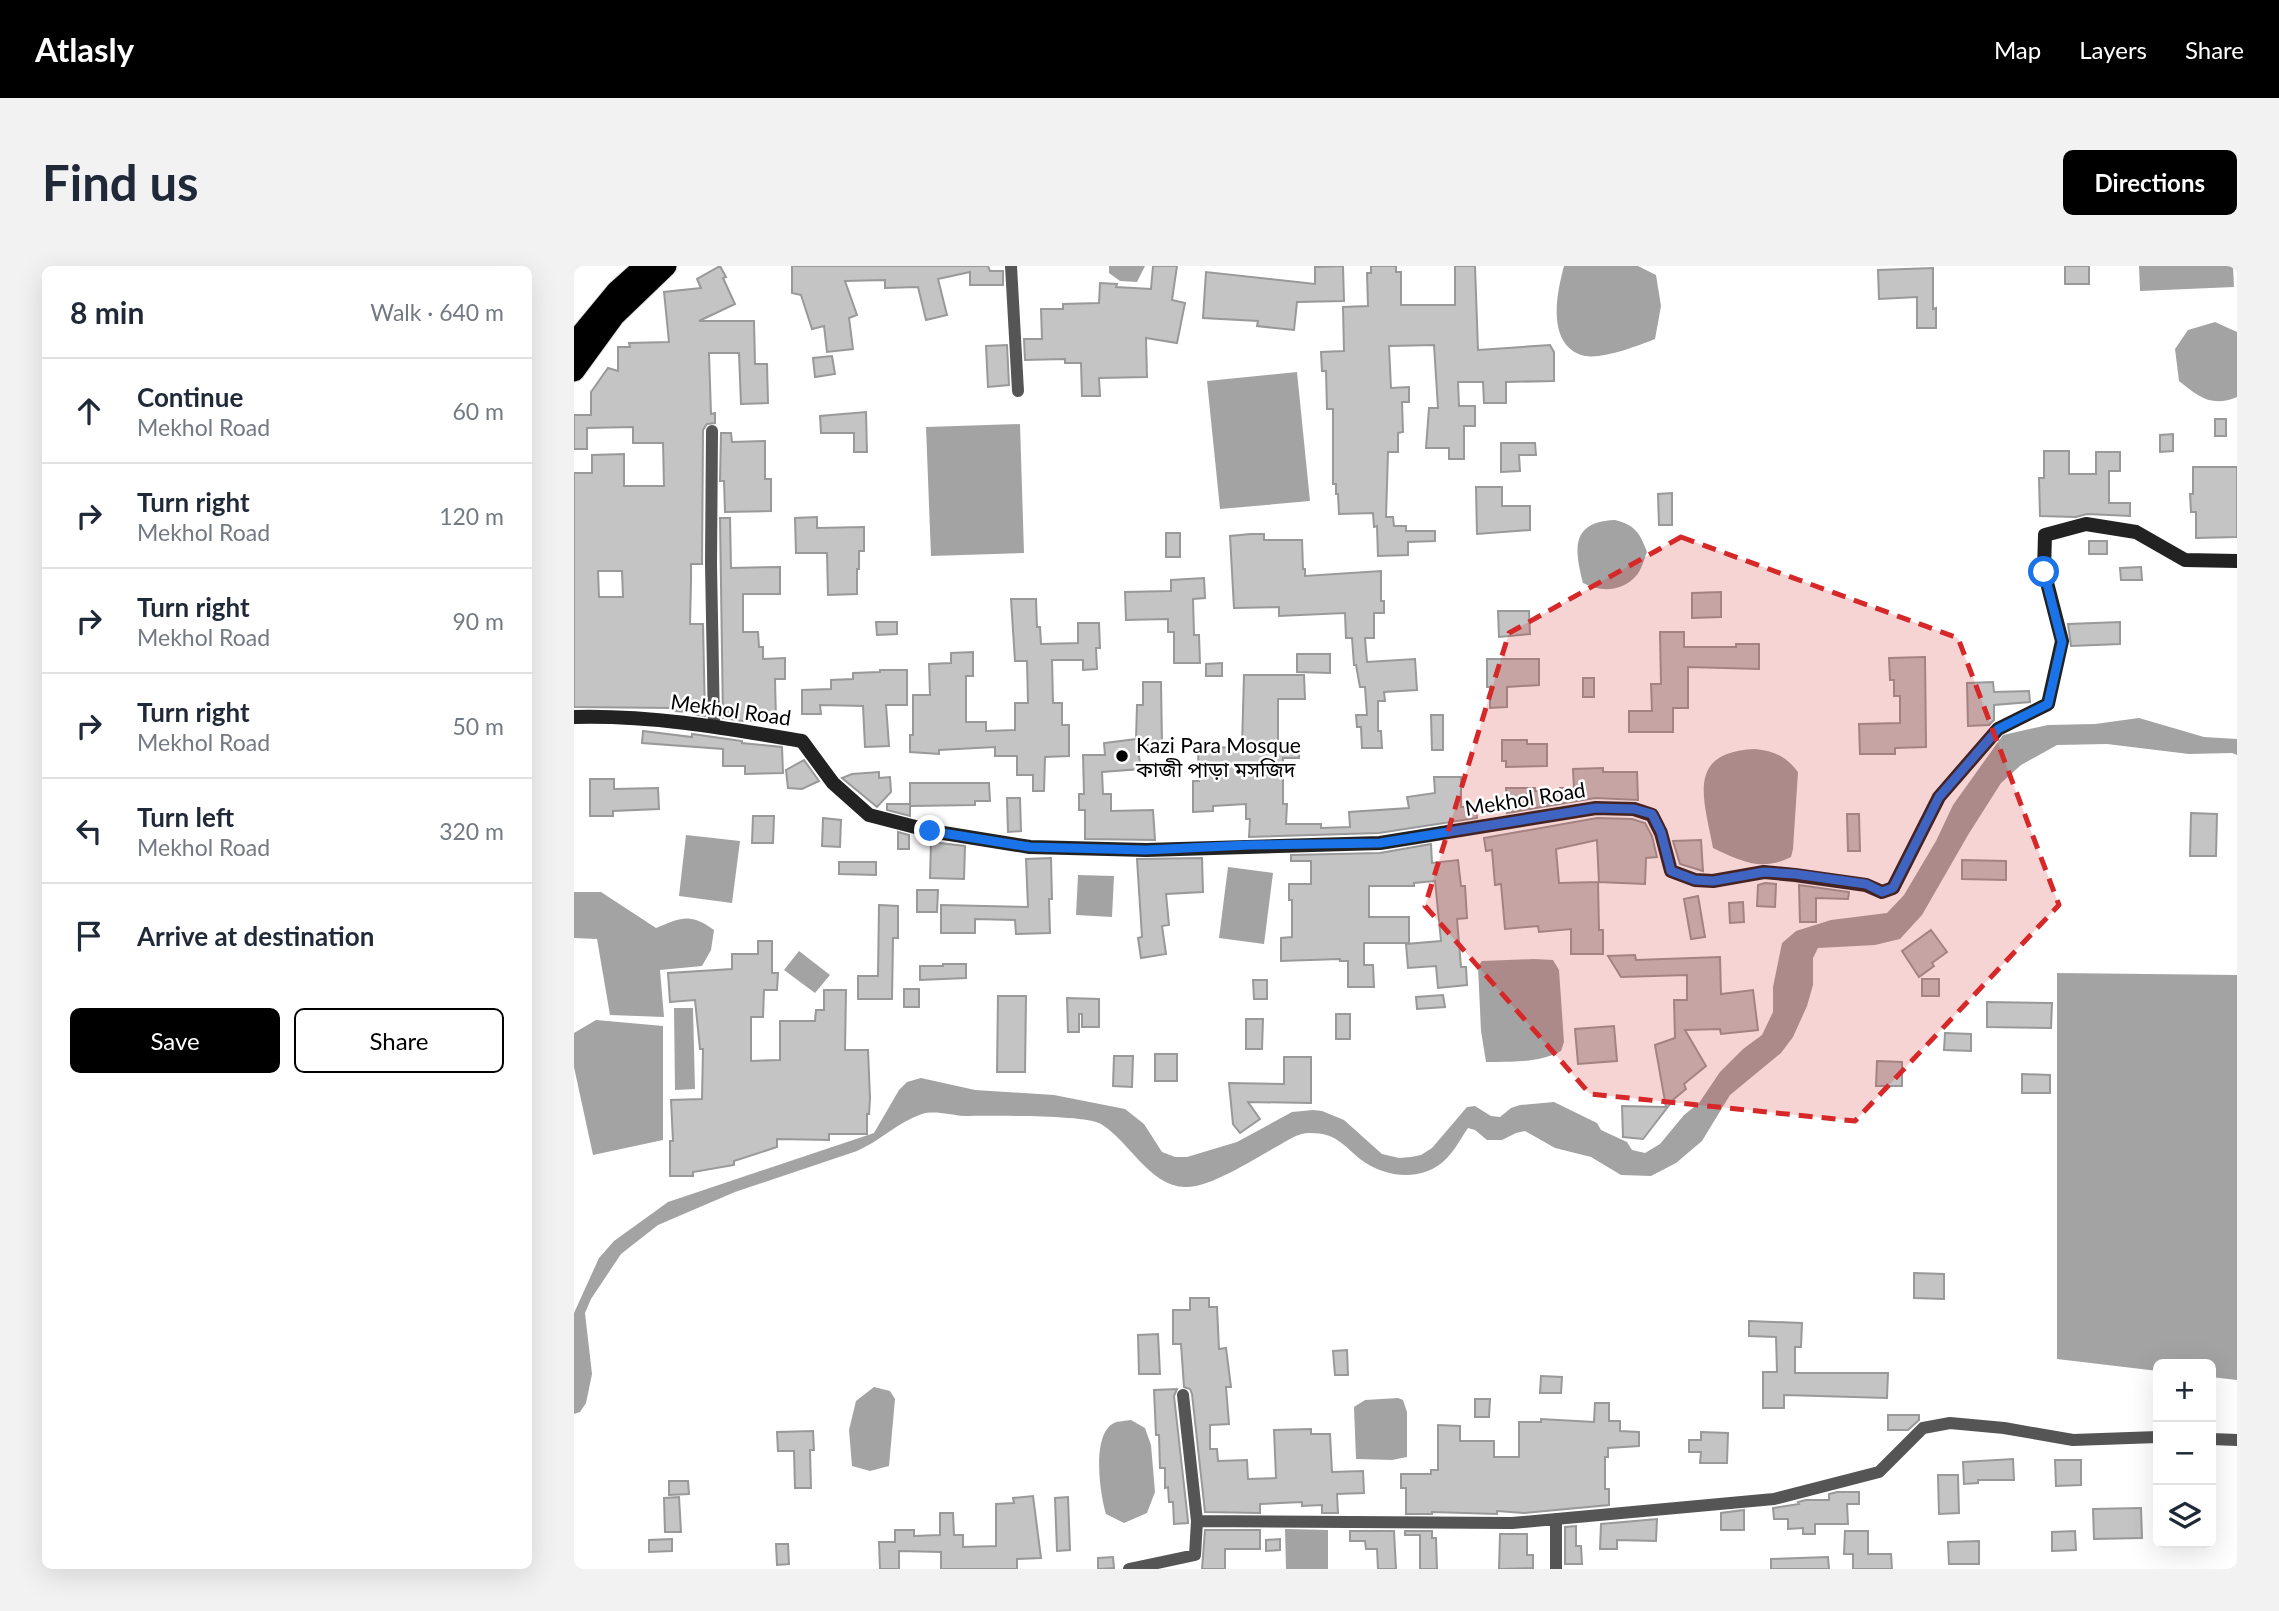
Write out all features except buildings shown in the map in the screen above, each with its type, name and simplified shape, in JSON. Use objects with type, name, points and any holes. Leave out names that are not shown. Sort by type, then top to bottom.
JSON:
[{"type":"highway","points":[[574,343],[617,292],[645,266]]},
{"type":"highway","points":[[574,371],[614,316],[666,266]]},
{"type":"street","points":[[1011,266],[1018,391]]},
{"type":"street","points":[[712,431],[714,726]]},
{"type":"street","name":"Mekhol Road","points":[[574,717],[623,716],[714,726],[802,741],[832,783],[869,816],[930,831],[1030,847],[1146,850],[1380,843],[1596,808],[1634,809],[1652,814],[1661,832],[1671,871],[1695,880],[1713,881],[1764,872],[1866,884],[1882,892],[1893,888],[1939,797],[1998,729],[2048,704],[2062,642],[2044,572],[2045,534],[2086,524],[2136,532],[2185,560],[2237,561]]},
{"type":"street","points":[[1129,1569],[1195,1555],[1197,1521],[1183,1395]]},
{"type":"street","points":[[1197,1521],[1512,1523],[1774,1499],[1879,1472],[1923,1428],[1950,1423],[2004,1428],[2073,1440],[2153,1437]]},
{"type":"street","points":[[2216,1439],[2237,1440]]},
{"type":"street","points":[[1556,1519],[1556,1569]]},
{"type":"highlighted area","points":[[1681,537],[1958,638],[2059,905],[1855,1121],[1590,1094],[1425,906],[1509,633]]},
{"type":"shaded area","points":[[1109,266],[1145,266],[1137,282],[1120,281],[1109,273]]},
{"type":"shaded area","points":[[1564,266],[1638,266],[1656,275],[1661,306],[1655,339],[1598,356],[1581,355],[1570,349],[1558,328],[1557,315]]},
{"type":"shaded area","points":[[2139,266],[2233,266],[2234,287],[2140,291]]},
{"type":"shaded area","points":[[2215,322],[2237,332],[2237,397],[2220,401],[2205,399],[2179,381],[2175,349],[2188,330]]},
{"type":"shaded area","points":[[1297,372],[1310,501],[1220,509],[1207,381]]},
{"type":"shaded area","points":[[1020,424],[1024,553],[931,556],[926,427]]},
{"type":"shaded area","points":[[1615,520],[1632,527],[1639,535],[1647,552],[1642,565],[1637,575],[1623,586],[1603,589],[1589,586],[1583,583],[1580,570],[1579,539],[1590,526]]},
{"type":"shaded area","points":[[2139,718],[2204,737],[2237,739],[2237,755],[2189,754],[2107,744],[2057,745],[2021,765],[2001,783],[1922,915],[1900,939],[1875,945],[1818,948],[1813,958],[1813,985],[1793,1037],[1781,1053],[1730,1095],[1702,1141],[1676,1163],[1651,1176],[1621,1175],[1591,1157],[1555,1148],[1525,1131],[1502,1140],[1487,1140],[1468,1128],[1447,1158],[1437,1166],[1416,1174],[1392,1174],[1381,1170],[1360,1159],[1332,1137],[1310,1133],[1292,1138],[1218,1178],[1184,1187],[1160,1179],[1111,1132],[1092,1121],[1057,1117],[927,1113],[913,1117],[857,1151],[735,1192],[658,1225],[621,1254],[591,1299],[585,1313],[592,1374],[586,1403],[580,1412],[574,1414],[574,1313],[599,1258],[614,1241],[668,1202],[874,1133],[899,1090],[907,1082],[921,1078],[975,1090],[1054,1095],[1125,1109],[1144,1124],[1162,1152],[1175,1157],[1187,1157],[1237,1142],[1292,1112],[1313,1110],[1344,1120],[1382,1154],[1399,1158],[1411,1157],[1421,1155],[1432,1148],[1467,1107],[1475,1106],[1491,1116],[1500,1117],[1520,1105],[1554,1102],[1597,1123],[1601,1130],[1627,1142],[1632,1150],[1645,1153],[1660,1144],[1684,1115],[1699,1103],[1720,1072],[1762,1035],[1773,1012],[1773,987],[1782,943],[1796,931],[1831,920],[1887,913],[1904,895],[1936,841],[1953,805],[2003,735],[2048,725],[2095,724]]},
{"type":"shaded area","points":[[1755,749],[1779,755],[1798,772],[1791,857],[1770,864],[1742,861],[1713,848],[1706,812],[1704,781],[1709,769],[1718,759],[1733,752]]},
{"type":"shaded area","points":[[686,835],[740,841],[732,903],[679,896]]},
{"type":"shaded area","points":[[1228,867],[1273,873],[1264,944],[1219,938]]},
{"type":"shaded area","points":[[1078,875],[1114,876],[1112,917],[1076,915]]},
{"type":"shaded area","points":[[574,892],[601,892],[656,928],[686,918],[699,921],[714,930],[711,950],[702,966],[660,970],[664,1017],[610,1015],[597,939],[574,938]]},
{"type":"shaded area","points":[[799,951],[830,975],[815,993],[784,970]]},
{"type":"shaded area","points":[[1553,960],[1559,970],[1564,1042],[1561,1051],[1534,1060],[1486,1062],[1481,1031],[1478,966],[1482,961]]},
{"type":"shaded area","points":[[2057,973],[2237,975],[2237,1380],[2216,1378],[2216,1359],[2153,1359],[2153,1370],[2057,1359]]},
{"type":"shaded area","points":[[674,1008],[693,1008],[695,1089],[675,1090]]},
{"type":"shaded area","points":[[596,1020],[663,1026],[663,1140],[593,1155],[574,1067],[574,1033]]},
{"type":"shaded area","points":[[874,1387],[890,1391],[895,1399],[889,1466],[870,1471],[852,1466],[849,1430],[856,1401]]},
{"type":"shaded area","points":[[1365,1400],[1403,1400],[1407,1412],[1407,1457],[1392,1460],[1356,1459],[1354,1407]]},
{"type":"shaded area","points":[[1131,1420],[1145,1428],[1151,1445],[1155,1492],[1147,1513],[1124,1523],[1106,1514],[1099,1465],[1102,1439],[1107,1429],[1116,1422]]},
{"type":"shaded area","points":[[1285,1529],[1328,1530],[1328,1569],[1286,1569]]},
{"type":"place","name":"Kazi Para Mosque কাজী পাড়া মসজিদ","points":[[1122,756]]},
{"type":"route","points":[[930,831],[1030,847],[1146,850],[1380,843],[1596,808],[1634,809],[1652,814],[1661,832],[1671,871],[1695,880],[1713,881],[1764,872],[1866,884],[1882,892],[1893,888],[1939,797],[1998,729],[2048,704],[2062,642],[2044,572]]}]
